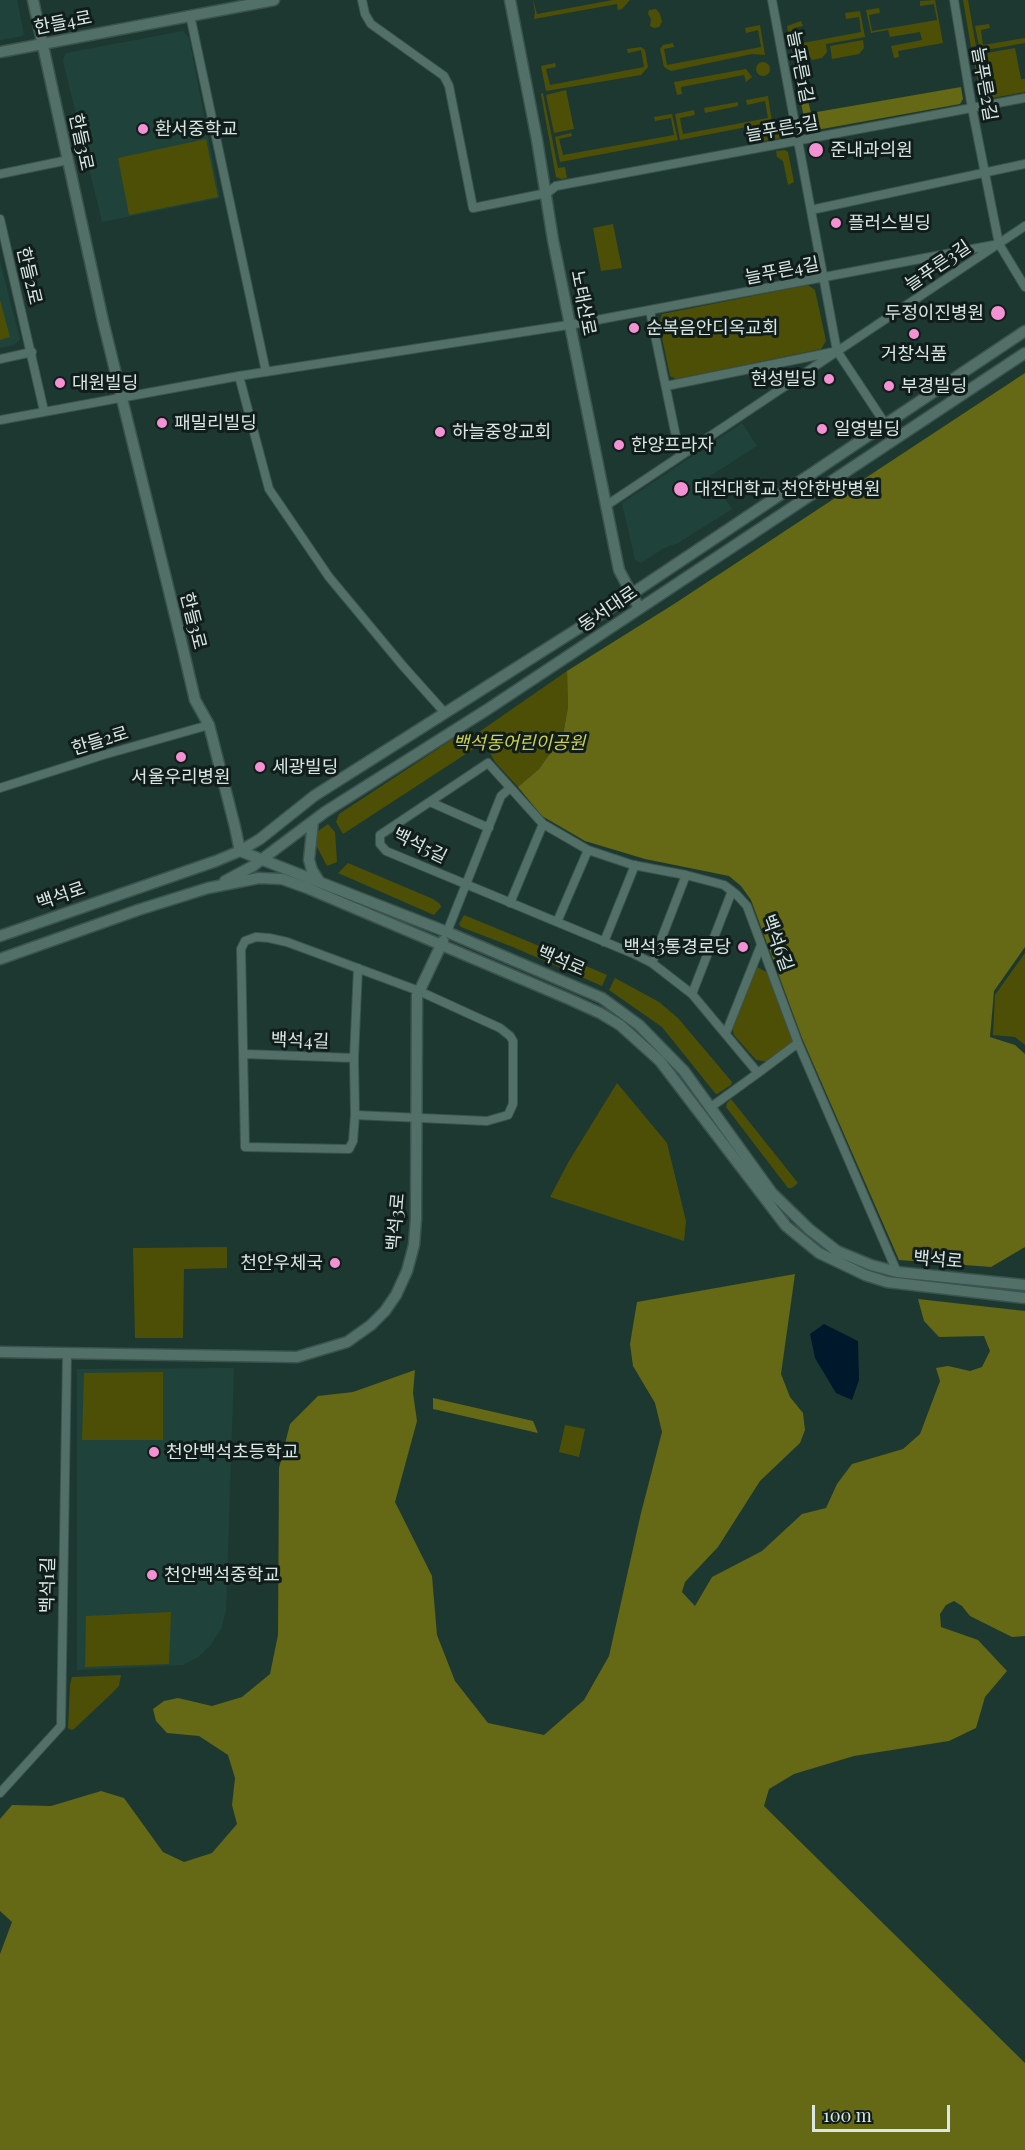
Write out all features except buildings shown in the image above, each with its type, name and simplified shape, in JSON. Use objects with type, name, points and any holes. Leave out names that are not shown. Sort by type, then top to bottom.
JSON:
[{"type":"main road","name":"한들3로","points":[[33,0],[122,396],[195,700],[208,725],[236,827],[240,851]]},
{"type":"main road","name":"한들4로","points":[[0,52],[274,0]]},
{"type":"main road","name":"노태산로","points":[[510,0],[547,193],[553,240],[619,570],[639,608]]},
{"type":"main road","name":"동서대로","points":[[240,851],[260,839],[314,796],[631,593],[1025,331]]},
{"type":"main road","name":"동서대로","points":[[208,888],[228,880],[257,862],[313,821],[488,709],[1025,353]]},
{"type":"main road","points":[[313,821],[309,860],[319,881]]},
{"type":"main road","name":"백석로","points":[[0,936],[240,851],[257,862],[319,881],[602,998],[647,1032],[684,1071],[772,1193],[809,1229],[837,1251],[871,1265],[897,1272],[1025,1285]]},
{"type":"main road","points":[[257,862],[282,879]]},
{"type":"main road","name":"백석로","points":[[0,958],[208,888],[259,878],[282,879],[600,1013],[635,1037],[660,1061],[774,1212],[786,1226],[819,1252],[865,1275],[887,1282],[1025,1298]]},
{"type":"main road","name":"백석3로","points":[[0,1352],[297,1357],[333,1347],[360,1334],[385,1311],[396,1295],[407,1271],[414,1245],[417,996],[447,932]]},
{"type":"street","name":"늘푸른5길","points":[[362,0],[365,14],[371,24],[444,76],[449,86],[473,208],[547,193],[556,186],[1025,98]]},
{"type":"street","name":"늘푸른1길","points":[[772,0],[837,351],[886,425]]},
{"type":"street","name":"늘푸른2길","points":[[954,0],[972,108],[999,244],[1025,287]]},
{"type":"street","points":[[190,15],[266,372]]},
{"type":"street","points":[[0,174],[68,160]]},
{"type":"street","points":[[811,210],[1025,164]]},
{"type":"street","name":"한들2로","points":[[0,219],[44,411]]},
{"type":"street","name":"늘푸른3길","points":[[607,505],[1025,226]]},
{"type":"street","name":"늘푸른4길","points":[[570,324],[650,311],[999,244]]},
{"type":"street","points":[[650,311],[680,456]]},
{"type":"street","points":[[0,420],[239,376],[570,324]]},
{"type":"street","name":"늘푸른3길","points":[[666,386],[837,351]]},
{"type":"street","points":[[0,359],[32,352]]},
{"type":"street","points":[[239,376],[269,489],[329,577],[445,713]]},
{"type":"street","name":"한들2로","points":[[0,788],[208,725]]},
{"type":"street","name":"백석6길","points":[[488,763],[543,824],[588,850],[635,865],[724,885],[747,906],[798,1043],[897,1272]]},
{"type":"street","name":"백석5길","points":[[488,763],[380,835],[380,844],[386,851],[652,963],[692,994],[758,1073]]},
{"type":"street","name":"백석3로","points":[[447,932],[501,796],[510,788]]},
{"type":"street","points":[[430,802],[489,828]]},
{"type":"street","points":[[510,903],[543,824]]},
{"type":"street","points":[[557,922],[588,850]]},
{"type":"street","points":[[604,942],[635,865]]},
{"type":"street","points":[[652,963],[686,875]]},
{"type":"street","points":[[692,994],[732,891]]},
{"type":"street","points":[[355,1115],[488,1121],[508,1115],[513,1104],[513,1041],[500,1028],[419,991],[358,968],[278,940],[256,937],[245,941],[241,949],[245,1147],[350,1149],[353,1141],[355,1115],[354,1058],[358,968]]},
{"type":"street","points":[[726,1033],[762,945]]},
{"type":"street","points":[[711,1107],[798,1043]]},
{"type":"street","name":"백석4길","points":[[244,1054],[354,1058]]},
{"type":"street","name":"백석1길","points":[[0,1793],[61,1726],[67,1354]]},
{"type":"shaded area","points":[[0,0],[17,0],[24,34],[22,36],[0,40]]},
{"type":"shaded area","name":"환서중학교","points":[[183,31],[189,38],[220,198],[102,222],[63,61],[64,57],[66,53]]},
{"type":"shaded area","points":[[961,87],[963,99],[960,104],[811,131],[806,129],[800,97],[807,96],[811,113]]},
{"type":"shaded area","points":[[0,262],[20,339],[14,345],[0,348]]},
{"type":"shaded area","points":[[1025,373],[1025,947],[994,991],[990,1037],[1015,1045],[1025,1054],[1025,1247],[991,1267],[899,1260],[802,1038],[751,900],[741,886],[729,876],[645,859],[585,841],[542,816],[518,787],[539,769],[563,735],[568,707],[567,671],[674,604]]},
{"type":"shaded area","name":"대전대학교 천안한방병원","points":[[742,423],[757,446],[710,476],[732,509],[641,563],[635,560],[622,503]]},
{"type":"shaded area","points":[[795,1274],[781,1374],[790,1397],[803,1413],[805,1430],[800,1443],[760,1481],[718,1547],[685,1582],[682,1592],[695,1606],[712,1577],[762,1551],[802,1514],[826,1508],[837,1484],[852,1464],[903,1449],[920,1434],[940,1381],[936,1368],[948,1366],[970,1371],[982,1367],[990,1351],[984,1336],[939,1337],[924,1321],[918,1299],[1025,1311],[1025,1636],[1012,1637],[970,1616],[962,1606],[954,1601],[946,1605],[940,1614],[941,1627],[978,1640],[1007,1671],[985,1697],[976,1728],[949,1741],[854,1756],[794,1774],[769,1789],[764,1806],[1025,2063],[1025,2150],[0,2150],[0,1954],[12,1922],[0,1911],[0,1819],[12,1805],[51,1806],[101,1791],[124,1798],[163,1852],[184,1862],[212,1853],[237,1824],[232,1805],[235,1778],[228,1755],[199,1736],[167,1733],[156,1721],[153,1709],[164,1701],[178,1698],[212,1706],[242,1697],[270,1674],[278,1635],[279,1468],[290,1424],[318,1396],[353,1392],[415,1370],[413,1393],[417,1421],[395,1502],[432,1576],[437,1635],[455,1681],[488,1723],[544,1735],[584,1700],[609,1656],[662,1432],[655,1403],[633,1366],[630,1344],[637,1302]]},
{"type":"shaded area","points":[[824,1324],[858,1341],[859,1380],[852,1400],[836,1393],[815,1358],[810,1334]]},
{"type":"shaded area","points":[[234,1368],[226,1611],[221,1629],[210,1646],[198,1657],[183,1665],[77,1670],[77,1369]]},
{"type":"shaded area","points":[[433,1398],[533,1421],[538,1433],[433,1409]]},
{"type":"green space","points":[[533,0],[537,14],[613,0],[630,0],[618,10],[617,4],[534,19]]},
{"type":"green space","points":[[935,0],[943,43],[898,51],[899,57],[894,58],[891,46],[922,40],[920,32],[890,37],[888,30],[871,33],[866,10],[879,8],[880,13],[869,15],[872,31],[937,20],[934,4],[920,6],[920,1]]},
{"type":"green space","points":[[963,0],[968,0],[976,46],[971,47]]},
{"type":"green space","points":[[656,9],[662,22],[659,27],[654,28],[650,26],[651,19],[648,14],[649,10]]},
{"type":"green space","points":[[860,11],[865,37],[826,44],[827,52],[822,58],[812,60],[807,52],[792,53],[787,26],[801,21],[803,26],[794,28],[797,44],[861,32],[859,17],[846,19],[845,13]]},
{"type":"green space","points":[[989,24],[990,28],[981,30],[983,45],[1025,38],[1025,43],[980,51],[975,26]]},
{"type":"green space","points":[[760,25],[765,55],[752,54],[671,71],[664,67],[660,49],[663,45],[673,43],[674,47],[664,49],[667,65],[761,47],[758,30],[746,33],[745,28]]},
{"type":"green space","points":[[863,40],[864,48],[859,54],[832,59],[830,46]]},
{"type":"green space","points":[[641,47],[645,50],[648,67],[641,75],[546,91],[541,66],[555,63],[556,67],[546,69],[550,85],[644,67],[641,50],[628,53],[627,49]]},
{"type":"green space","points":[[1015,48],[1021,79],[1025,79],[1025,92],[986,99],[980,95],[972,51],[977,50],[985,91],[988,90],[981,54]]},
{"type":"green space","points":[[760,62],[766,62],[770,69],[766,76],[760,76],[756,72],[756,66]]},
{"type":"green space","points":[[746,69],[752,77],[746,82],[744,75],[681,87],[682,94],[677,95],[674,82]]},
{"type":"green space","points":[[566,90],[574,129],[554,133],[546,95]]},
{"type":"green space","points":[[543,93],[558,168],[565,167],[567,178],[556,177],[541,94]]},
{"type":"green space","points":[[768,96],[772,122],[680,140],[675,114],[694,110],[695,115],[680,118],[683,134],[768,118],[765,101],[747,105],[746,100]]},
{"type":"green space","points":[[738,102],[738,106],[705,113],[704,108]]},
{"type":"green space","points":[[672,114],[678,140],[560,162],[555,137],[571,133],[572,136],[559,139],[563,155],[674,135],[671,118],[655,121],[654,117]]},
{"type":"green space","points":[[782,117],[785,130],[781,138],[763,141],[761,134],[777,128]]},
{"type":"green space","points":[[206,139],[218,197],[129,215],[118,158]]},
{"type":"green space","points":[[776,151],[788,152],[794,182],[788,185],[783,161],[777,157]]},
{"type":"green space","points":[[613,224],[622,268],[601,271],[593,228]]},
{"type":"green space","points":[[808,285],[815,290],[826,341],[821,349],[676,379],[670,376],[659,323],[662,314]]},
{"type":"green space","points":[[0,300],[10,337],[0,340]]},
{"type":"green space","name":"백석동어린이공원","points":[[567,671],[568,707],[563,735],[539,769],[518,787],[495,762],[479,732]]},
{"type":"green space","points":[[462,733],[466,733],[475,748],[343,834],[336,822],[339,814]]},
{"type":"green space","points":[[328,824],[335,832],[337,862],[327,866],[315,843],[315,837],[318,831]]},
{"type":"green space","points":[[348,863],[433,899],[441,907],[434,915],[338,873]]},
{"type":"green space","points":[[464,915],[607,975],[602,986],[461,927],[459,924]]},
{"type":"green space","points":[[1025,953],[1025,1045],[1015,1037],[993,1035],[995,995]]},
{"type":"green space","points":[[757,967],[770,974],[793,1041],[770,1062],[756,1060],[734,1035],[732,1028]]},
{"type":"green space","points":[[615,978],[659,1002],[678,1018],[732,1082],[731,1085],[715,1093],[662,1027],[609,990]]},
{"type":"green space","points":[[617,1083],[667,1143],[686,1221],[684,1241],[550,1197],[569,1161]]},
{"type":"green space","points":[[731,1099],[798,1183],[792,1188],[788,1188],[726,1107]]},
{"type":"green space","points":[[227,1247],[227,1268],[184,1269],[183,1338],[135,1338],[133,1248]]},
{"type":"green space","points":[[163,1372],[163,1440],[82,1440],[84,1373]]},
{"type":"green space","points":[[565,1425],[585,1429],[579,1457],[559,1452]]},
{"type":"green space","points":[[171,1612],[169,1664],[85,1667],[86,1616]]},
{"type":"green space","points":[[121,1675],[119,1686],[74,1729],[68,1728],[72,1677]]},
{"type":"place","name":"환서중학교","points":[[143,129]]},
{"type":"place","name":"준내과의원","points":[[816,150]]},
{"type":"place","name":"플러스빌딩","points":[[836,223]]},
{"type":"place","name":"두정이진병원","points":[[998,313]]},
{"type":"place","name":"순복음안디옥교회","points":[[634,328]]},
{"type":"place","name":"거창식품","points":[[914,334]]},
{"type":"place","name":"현성빌딩","points":[[829,379]]},
{"type":"place","name":"대원빌딩","points":[[60,383]]},
{"type":"place","name":"부경빌딩","points":[[889,386]]},
{"type":"place","name":"패밀리빌딩","points":[[162,423]]},
{"type":"place","name":"일영빌딩","points":[[822,429]]},
{"type":"place","name":"하늘중앙교회","points":[[440,432]]},
{"type":"place","name":"한양프라자","points":[[619,445]]},
{"type":"place","name":"대전대학교 천안한방병원","points":[[681,489]]},
{"type":"place","name":"서울우리병원","points":[[181,757]]},
{"type":"place","name":"세광빌딩","points":[[260,767]]},
{"type":"place","name":"백석3통경로당","points":[[743,947]]},
{"type":"place","name":"천안우체국","points":[[335,1263]]},
{"type":"place","name":"천안백석초등학교","points":[[154,1452]]},
{"type":"place","name":"천안백석중학교","points":[[152,1575]]}]
